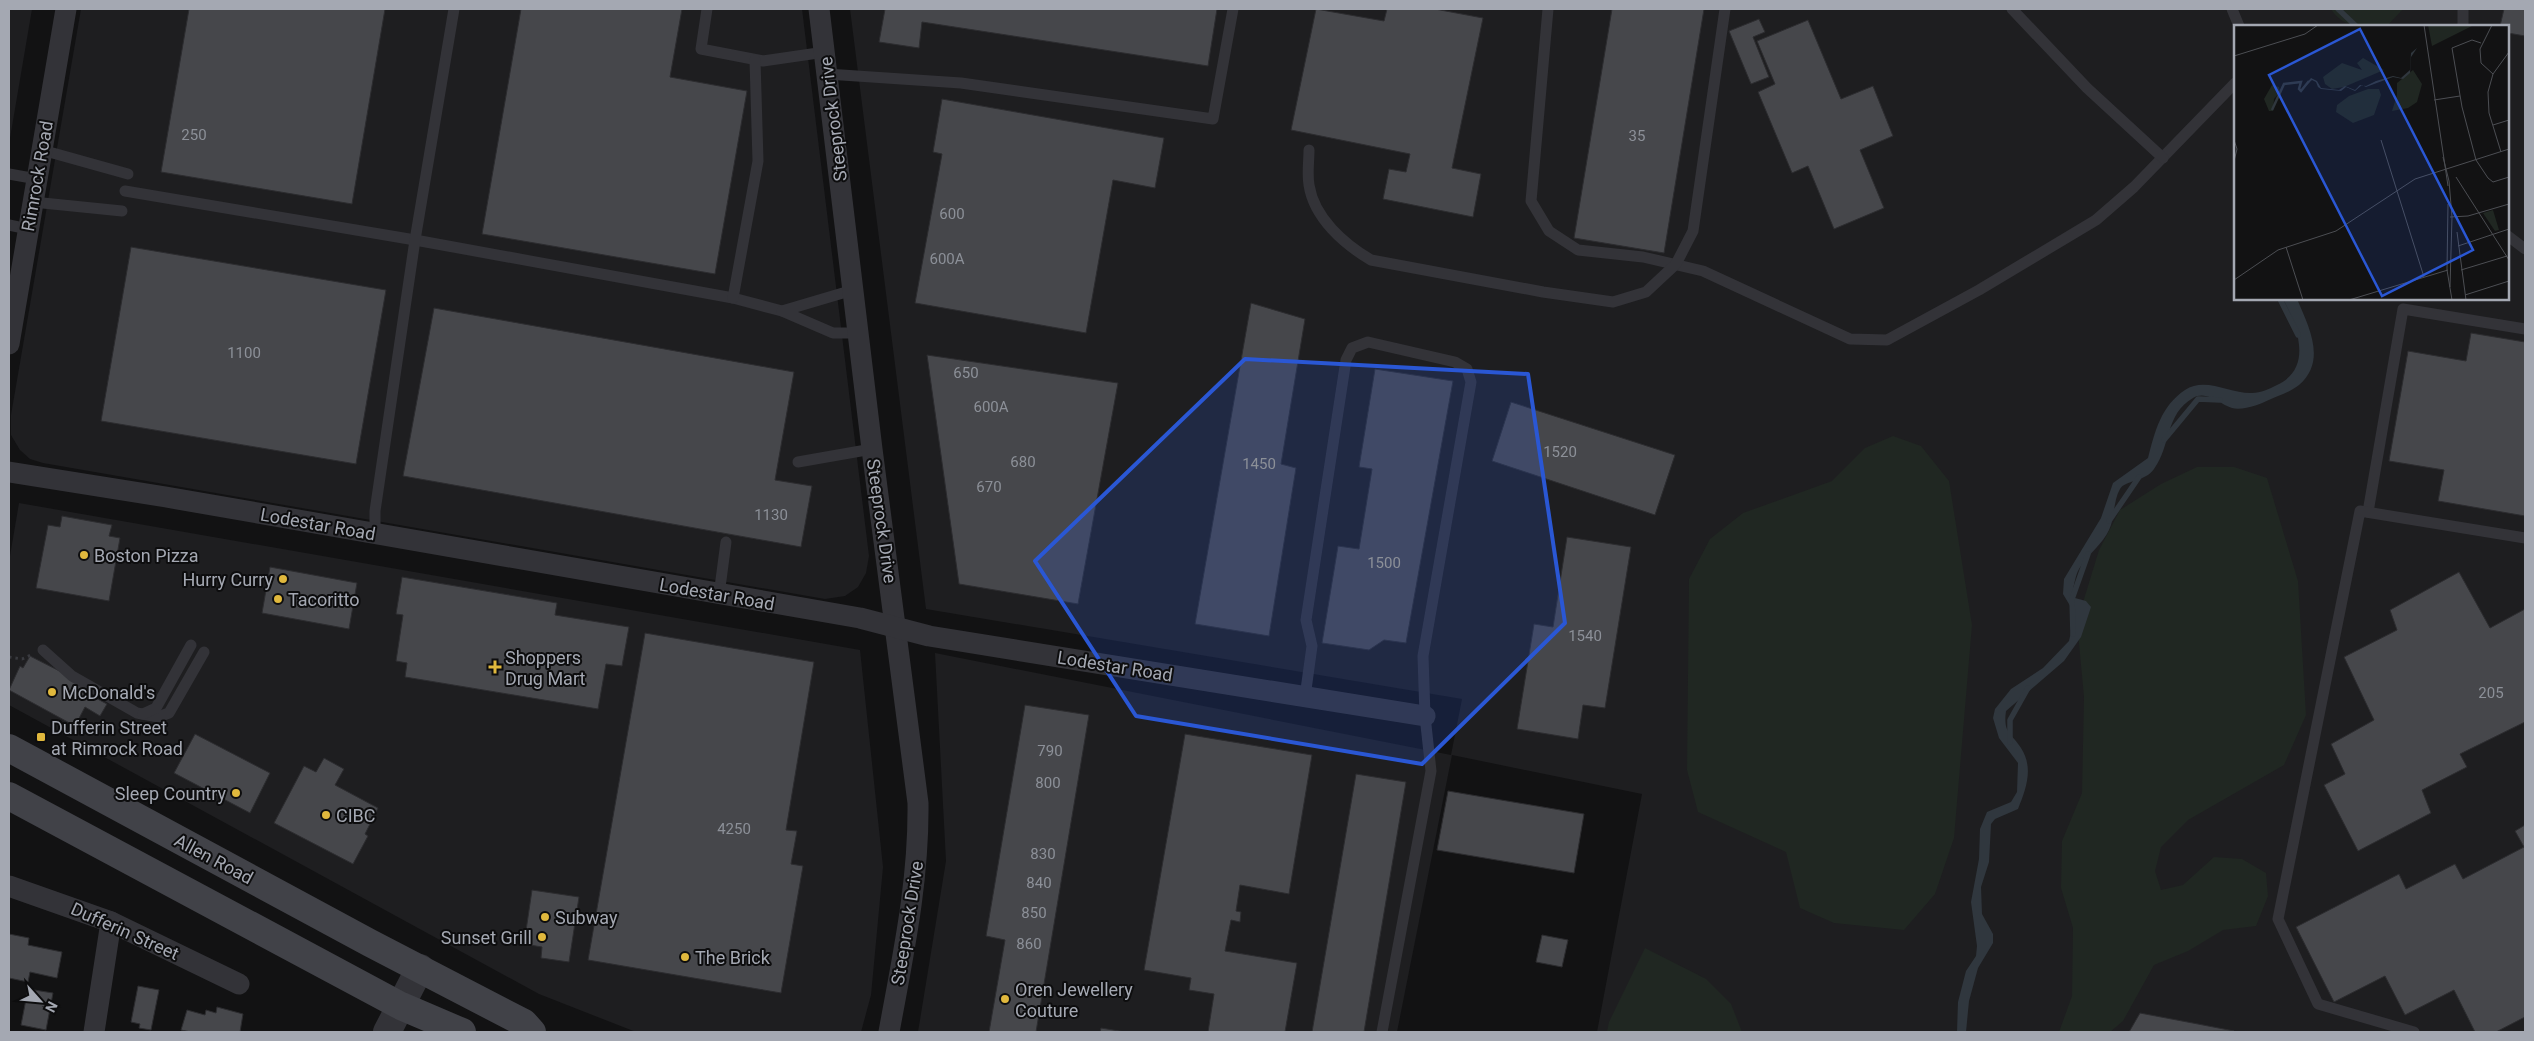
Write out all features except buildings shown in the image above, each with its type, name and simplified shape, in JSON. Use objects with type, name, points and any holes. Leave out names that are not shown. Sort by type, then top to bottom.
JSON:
[{"type":"main road","name":"Allen Road","points":[[9,748],[420,968]]},
{"type":"main road","points":[[9,796],[401,1006],[462,1032]]},
{"type":"main road","points":[[420,968],[524,1024],[532,1032]]},
{"type":"street","name":"Rimrock Road","points":[[9,344],[18,227],[33,202],[66,9]]},
{"type":"street","name":"Steeprock Drive","points":[[819,9],[872,448],[918,803],[919,847],[915,885],[889,1032]]},
{"type":"street","name":"Lodestar Road","points":[[9,472],[860,618],[938,638],[1424,716]]},
{"type":"street","name":"Dufferin Street","points":[[9,886],[111,922],[239,984]]},
{"type":"street","points":[[94,1032],[111,922]]},
{"type":"street","points":[[387,1032],[420,968]]},
{"type":"lane","points":[[375,534],[375,511],[415,240],[454,9]]},
{"type":"lane","points":[[708,9],[701,49],[763,61],[825,52]]},
{"type":"lane","points":[[827,74],[961,83],[1213,119],[1233,9]]},
{"type":"lane","points":[[1548,9],[1530,202],[1549,231],[1578,250],[1643,257],[1703,270],[1850,339],[1888,340],[1979,290],[2096,220],[2134,187],[2234,84]]},
{"type":"lane","points":[[1309,150],[1309,185],[1317,205],[1331,229],[1351,248],[1371,260],[1543,292],[1613,302],[1646,292],[1676,264],[1693,231],[1725,9]]},
{"type":"lane","points":[[2012,9],[2087,88],[2163,158]]},
{"type":"lane","points":[[2232,9],[2238,25]]},
{"type":"lane","points":[[2462,9],[2463,25]]},
{"type":"lane","points":[[733,298],[758,161],[755,60]]},
{"type":"lane","points":[[42,150],[128,174]]},
{"type":"lane","points":[[9,174],[37,178]]},
{"type":"lane","points":[[125,191],[415,240],[733,298],[782,311],[833,333],[858,333]]},
{"type":"lane","points":[[33,202],[122,211]]},
{"type":"lane","points":[[2509,237],[2525,250]]},
{"type":"lane","points":[[782,311],[853,290]]},
{"type":"lane","points":[[2368,512],[2403,308],[2525,329]]},
{"type":"lane","points":[[1305,697],[1312,646],[1306,620],[1346,360],[1352,348],[1368,342],[1455,362],[1467,369],[1471,382],[1423,656],[1424,716],[1431,771],[1382,1032]]},
{"type":"lane","points":[[798,462],[872,448]]},
{"type":"lane","points":[[2414,1032],[2318,1004],[2278,919],[2360,510],[2525,538]]},
{"type":"lane","points":[[719,595],[726,542]]},
{"type":"lane","points":[[144,714],[156,708],[191,645]]},
{"type":"lane","points":[[43,650],[72,676],[137,713],[158,717],[169,713],[204,652]]},
{"type":"path","points":[[9,656],[22,659],[43,650]]},
{"type":"highlighted area","points":[[1245,359],[1528,374],[1565,623],[1422,764],[1136,716],[1035,561]]},
{"type":"shaded area","points":[[9,9],[32,9],[9,144]]},
{"type":"shaded area","points":[[81,9],[802,9],[869,556],[866,573],[858,587],[845,596],[825,599],[43,463],[30,459],[20,450],[11,435],[11,415]]},
{"type":"shaded area","points":[[850,9],[2525,9],[2525,1032],[1597,1032],[1642,794],[1452,755],[1397,1032],[918,1032],[946,861],[935,653],[1451,755],[1462,699],[926,609]]},
{"type":"shaded area","points":[[2331,9],[2403,9],[2388,25],[2349,24],[2336,16]]},
{"type":"shaded area","points":[[2283,300],[2297,300],[2310,332],[2314,355],[2307,376],[2299,385],[2289,391],[2247,408],[2232,408],[2213,398],[2203,396],[2193,398],[2184,405],[2173,421],[2154,469],[2146,476],[2126,484],[2120,489],[2109,530],[2103,540],[2082,564],[2078,572],[2072,594],[2075,598],[2086,601],[2091,607],[2081,637],[2064,661],[2006,711],[2007,729],[2025,756],[2028,771],[2027,778],[2024,794],[2018,809],[1995,819],[1991,824],[1989,862],[1981,887],[1982,914],[1993,934],[1993,943],[1978,968],[1969,1001],[1966,1032],[1957,1032],[1958,1002],[1966,971],[1976,956],[1977,946],[1971,902],[1979,859],[1980,829],[1987,812],[2011,802],[2017,792],[2018,763],[1999,738],[1993,718],[1995,709],[2011,689],[2043,668],[2069,641],[2075,614],[2063,594],[2064,579],[2101,518],[2113,483],[2148,458],[2156,429],[2170,404],[2177,396],[2193,386],[2209,385],[2244,393],[2255,393],[2262,392],[2288,378],[2296,368],[2299,357],[2297,334]]},
{"type":"shaded area","points":[[1893,436],[1921,446],[1949,481],[1972,625],[1954,838],[1935,894],[1904,930],[1834,923],[1800,908],[1786,852],[1698,812],[1687,770],[1689,579],[1710,539],[1743,513],[1832,481],[1865,448]]},
{"type":"shaded area","points":[[2197,467],[2234,467],[2267,478],[2298,581],[2306,715],[2284,765],[2188,820],[2161,847],[2155,871],[2161,890],[2183,885],[2214,857],[2242,859],[2266,873],[2268,896],[2256,926],[2223,930],[2188,951],[2154,965],[2123,1021],[2110,1032],[2059,1032],[2072,996],[2073,928],[2061,888],[2062,841],[2082,793],[2084,697],[2077,622],[2099,550],[2120,510],[2161,484]]},
{"type":"shaded area","points":[[19,503],[860,650],[883,867],[871,995],[861,1032],[636,1032],[539,994],[9,705],[9,562]]},
{"type":"shaded area","points":[[1645,948],[1706,979],[1731,1004],[1742,1032],[1607,1032],[1609,1022]]},
{"type":"waterway","points":[[2338,9],[2355,25]]},
{"type":"waterway","points":[[2280,300],[2298,335]]},
{"type":"waterway","points":[[2164,440],[2198,399],[2220,400]]},
{"type":"waterway","points":[[2109,521],[2139,477]]},
{"type":"waterway","points":[[2073,634],[2072,599],[2088,554]]},
{"type":"waterway","points":[[2010,742],[2010,720],[2028,688]]},
{"type":"place","name":"Boston Pizza","points":[[84,555]]},
{"type":"place","name":"Hurry Curry","points":[[283,579]]},
{"type":"place","name":"Tacoritto","points":[[278,599]]},
{"type":"place","name":"Shoppers Drug Mart","points":[[495,667]]},
{"type":"place","name":"McDonald's","points":[[52,692]]},
{"type":"place","name":"Dufferin Street at Rimrock Road","points":[[41,737]]},
{"type":"place","name":"Sleep Country","points":[[236,793]]},
{"type":"place","name":"CIBC","points":[[326,815]]},
{"type":"place","name":"Subway","points":[[545,917]]},
{"type":"place","name":"Sunset Grill","points":[[542,937]]},
{"type":"place","name":"The Brick","points":[[685,957]]},
{"type":"place","name":"Oren Jewellery Couture","points":[[1005,999]]}]
